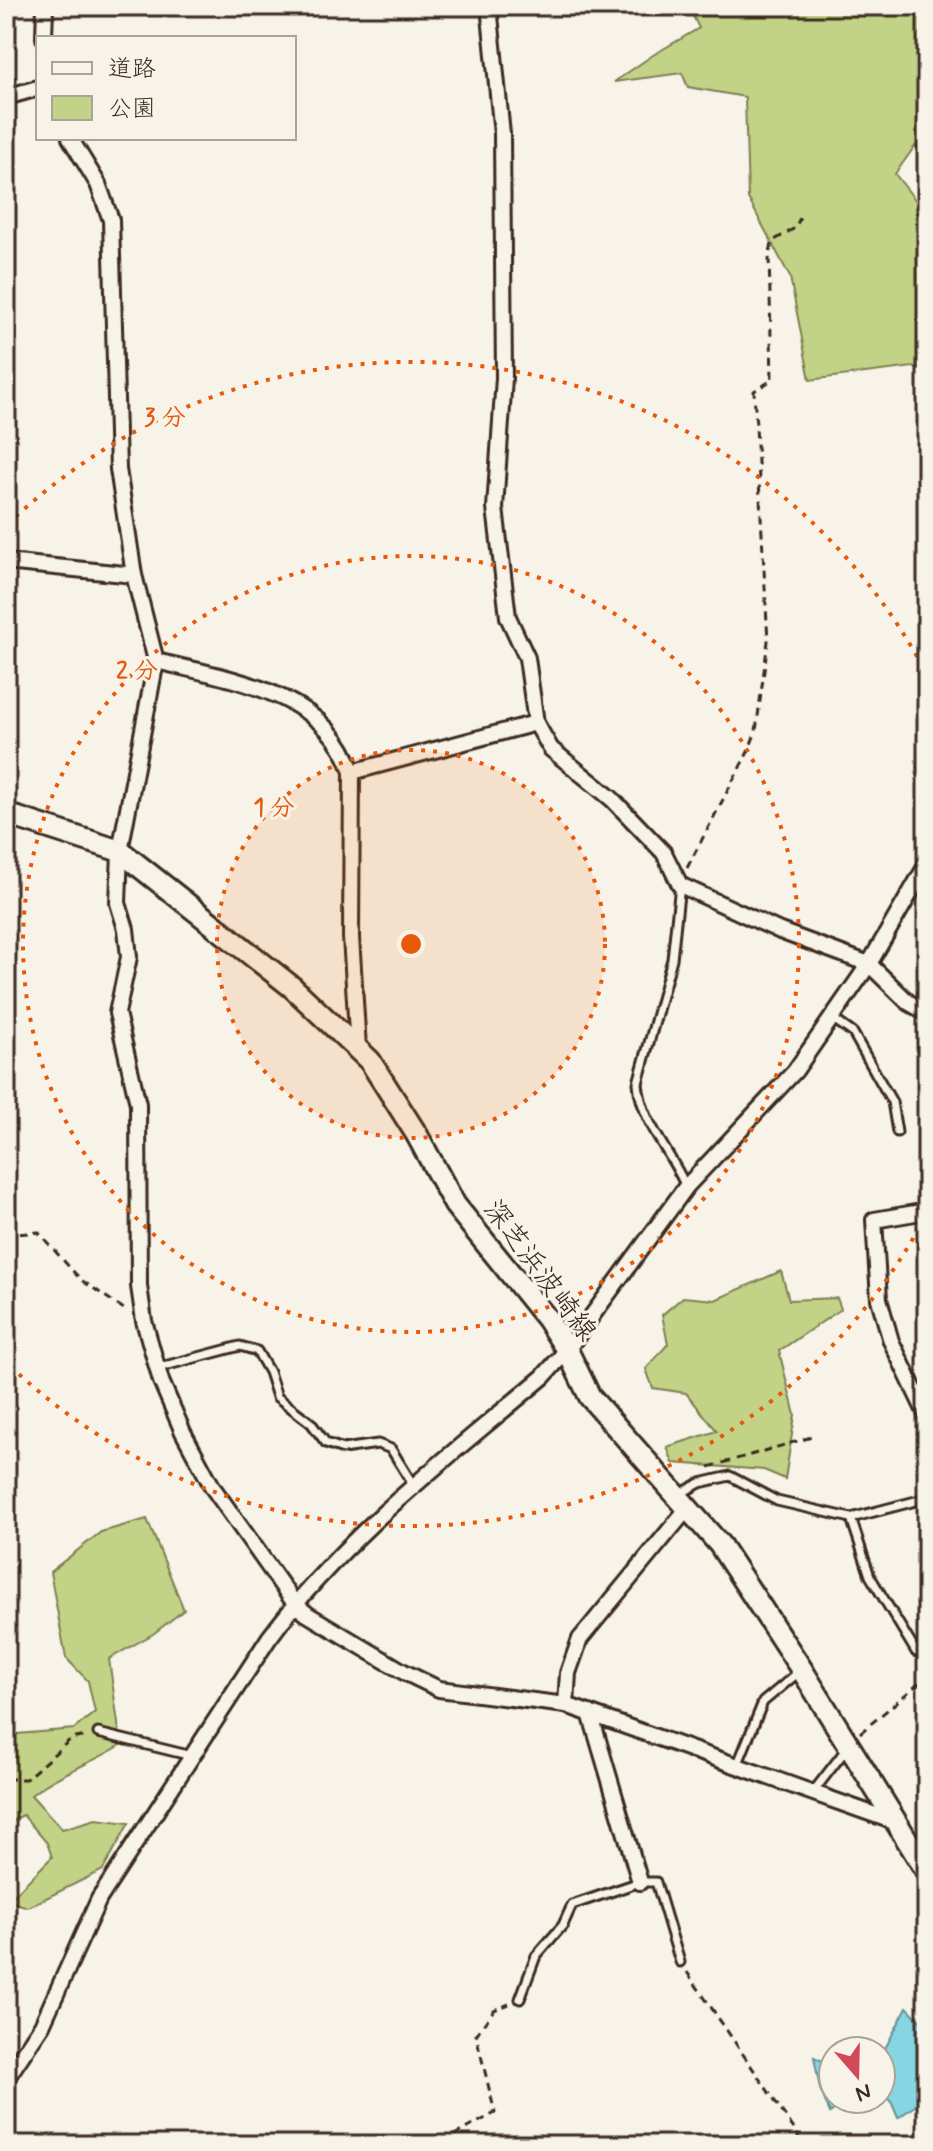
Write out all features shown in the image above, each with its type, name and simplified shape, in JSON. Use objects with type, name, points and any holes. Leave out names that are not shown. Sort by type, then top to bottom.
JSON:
[{"type":"main road","name":"深芝浜波崎線","points":[[6,814],[120,851],[292,987],[370,1061],[417,1135],[455,1205],[547,1319],[567,1350],[590,1397],[720,1545],[802,1670],[895,1822],[919,1841],[927,1872]]},
{"type":"street","points":[[44,36],[45,6]]},
{"type":"street","points":[[489,6],[502,134],[504,378],[495,508],[508,617],[527,658],[536,723],[551,749],[612,799],[664,853],[680,884],[780,931],[869,964],[908,1002],[927,1013]]},
{"type":"street","points":[[8,96],[36,89]]},
{"type":"street","points":[[71,140],[98,184],[111,220],[118,469],[134,575],[156,661],[120,851],[118,903],[126,929],[129,957],[117,1013],[138,1104],[139,1286],[144,1321],[157,1368],[183,1432],[213,1488],[295,1604],[367,1650],[439,1689],[566,1705],[895,1822]]},
{"type":"street","points":[[6,562],[134,575]]},
{"type":"street","points":[[156,661],[218,676],[291,702],[314,716],[346,752],[352,772],[351,937],[358,1048]]},
{"type":"street","points":[[352,772],[536,723]]},
{"type":"street","points":[[6,2079],[42,2025],[99,1899],[295,1604],[339,1554],[543,1377],[567,1350],[686,1187],[795,1071],[869,964],[927,864]]},
{"type":"street","points":[[927,1211],[874,1220],[879,1299],[891,1341],[927,1416]]},
{"type":"street","points":[[566,1705],[568,1673],[580,1639],[682,1502]]},
{"type":"street","points":[[590,1713],[640,1882]]},
{"type":"lane","points":[[6,80],[8,96]]},
{"type":"lane","points":[[680,884],[672,959],[638,1083],[639,1094],[655,1132],[686,1187]]},
{"type":"lane","points":[[832,1018],[853,1033],[892,1102],[897,1132]]},
{"type":"lane","points":[[157,1368],[240,1346],[257,1351],[269,1372],[277,1397],[311,1423],[326,1443],[343,1449],[378,1444],[391,1449],[414,1486]]},
{"type":"lane","points":[[682,1502],[700,1483],[730,1476],[777,1501],[851,1518],[927,1498]]},
{"type":"lane","points":[[851,1518],[870,1576],[916,1652],[927,1651]]},
{"type":"lane","points":[[737,1766],[763,1702],[802,1670]]},
{"type":"lane","points":[[98,1733],[192,1756]]},
{"type":"lane","points":[[811,1793],[848,1745]]},
{"type":"lane","points":[[520,1999],[536,1956],[563,1925],[572,1905],[640,1882],[656,1882],[680,1962]]},
{"type":"path","points":[[680,884],[756,731],[768,641],[754,391],[772,380],[769,254],[773,241],[795,228],[800,218]]},
{"type":"path","points":[[6,1235],[38,1232],[81,1280],[144,1321]]},
{"type":"path","points":[[701,1470],[815,1436]]},
{"type":"path","points":[[848,1745],[924,1679],[927,1683]]},
{"type":"path","points":[[6,1779],[26,1779],[71,1739],[98,1733]]},
{"type":"path","points":[[680,1962],[798,2135],[798,2145]]},
{"type":"path","points":[[445,2145],[447,2139],[495,2113],[476,2035],[494,2010],[520,1999]]},
{"type":"green space","points":[[688,6],[927,7],[927,148],[915,146],[895,174],[927,215],[927,372],[913,367],[810,380],[790,277],[748,198],[745,97],[688,87],[682,73],[614,82],[699,28]]},
{"type":"green space","points":[[781,1271],[789,1300],[837,1298],[841,1309],[779,1351],[795,1415],[785,1479],[764,1470],[673,1463],[667,1447],[717,1431],[686,1393],[653,1388],[646,1369],[668,1344],[662,1315],[683,1297],[715,1300]]},
{"type":"green space","points":[[147,1519],[184,1610],[153,1634],[109,1659],[121,1745],[31,1795],[62,1829],[96,1819],[129,1823],[103,1870],[28,1907],[8,1901],[52,1857],[47,1843],[23,1815],[6,1824],[6,1735],[74,1729],[95,1712],[88,1681],[66,1658],[50,1572],[101,1532]]},
{"type":"water","points":[[907,2007],[927,2028],[927,2097],[898,2118],[897,2035],[892,2035]]}]
